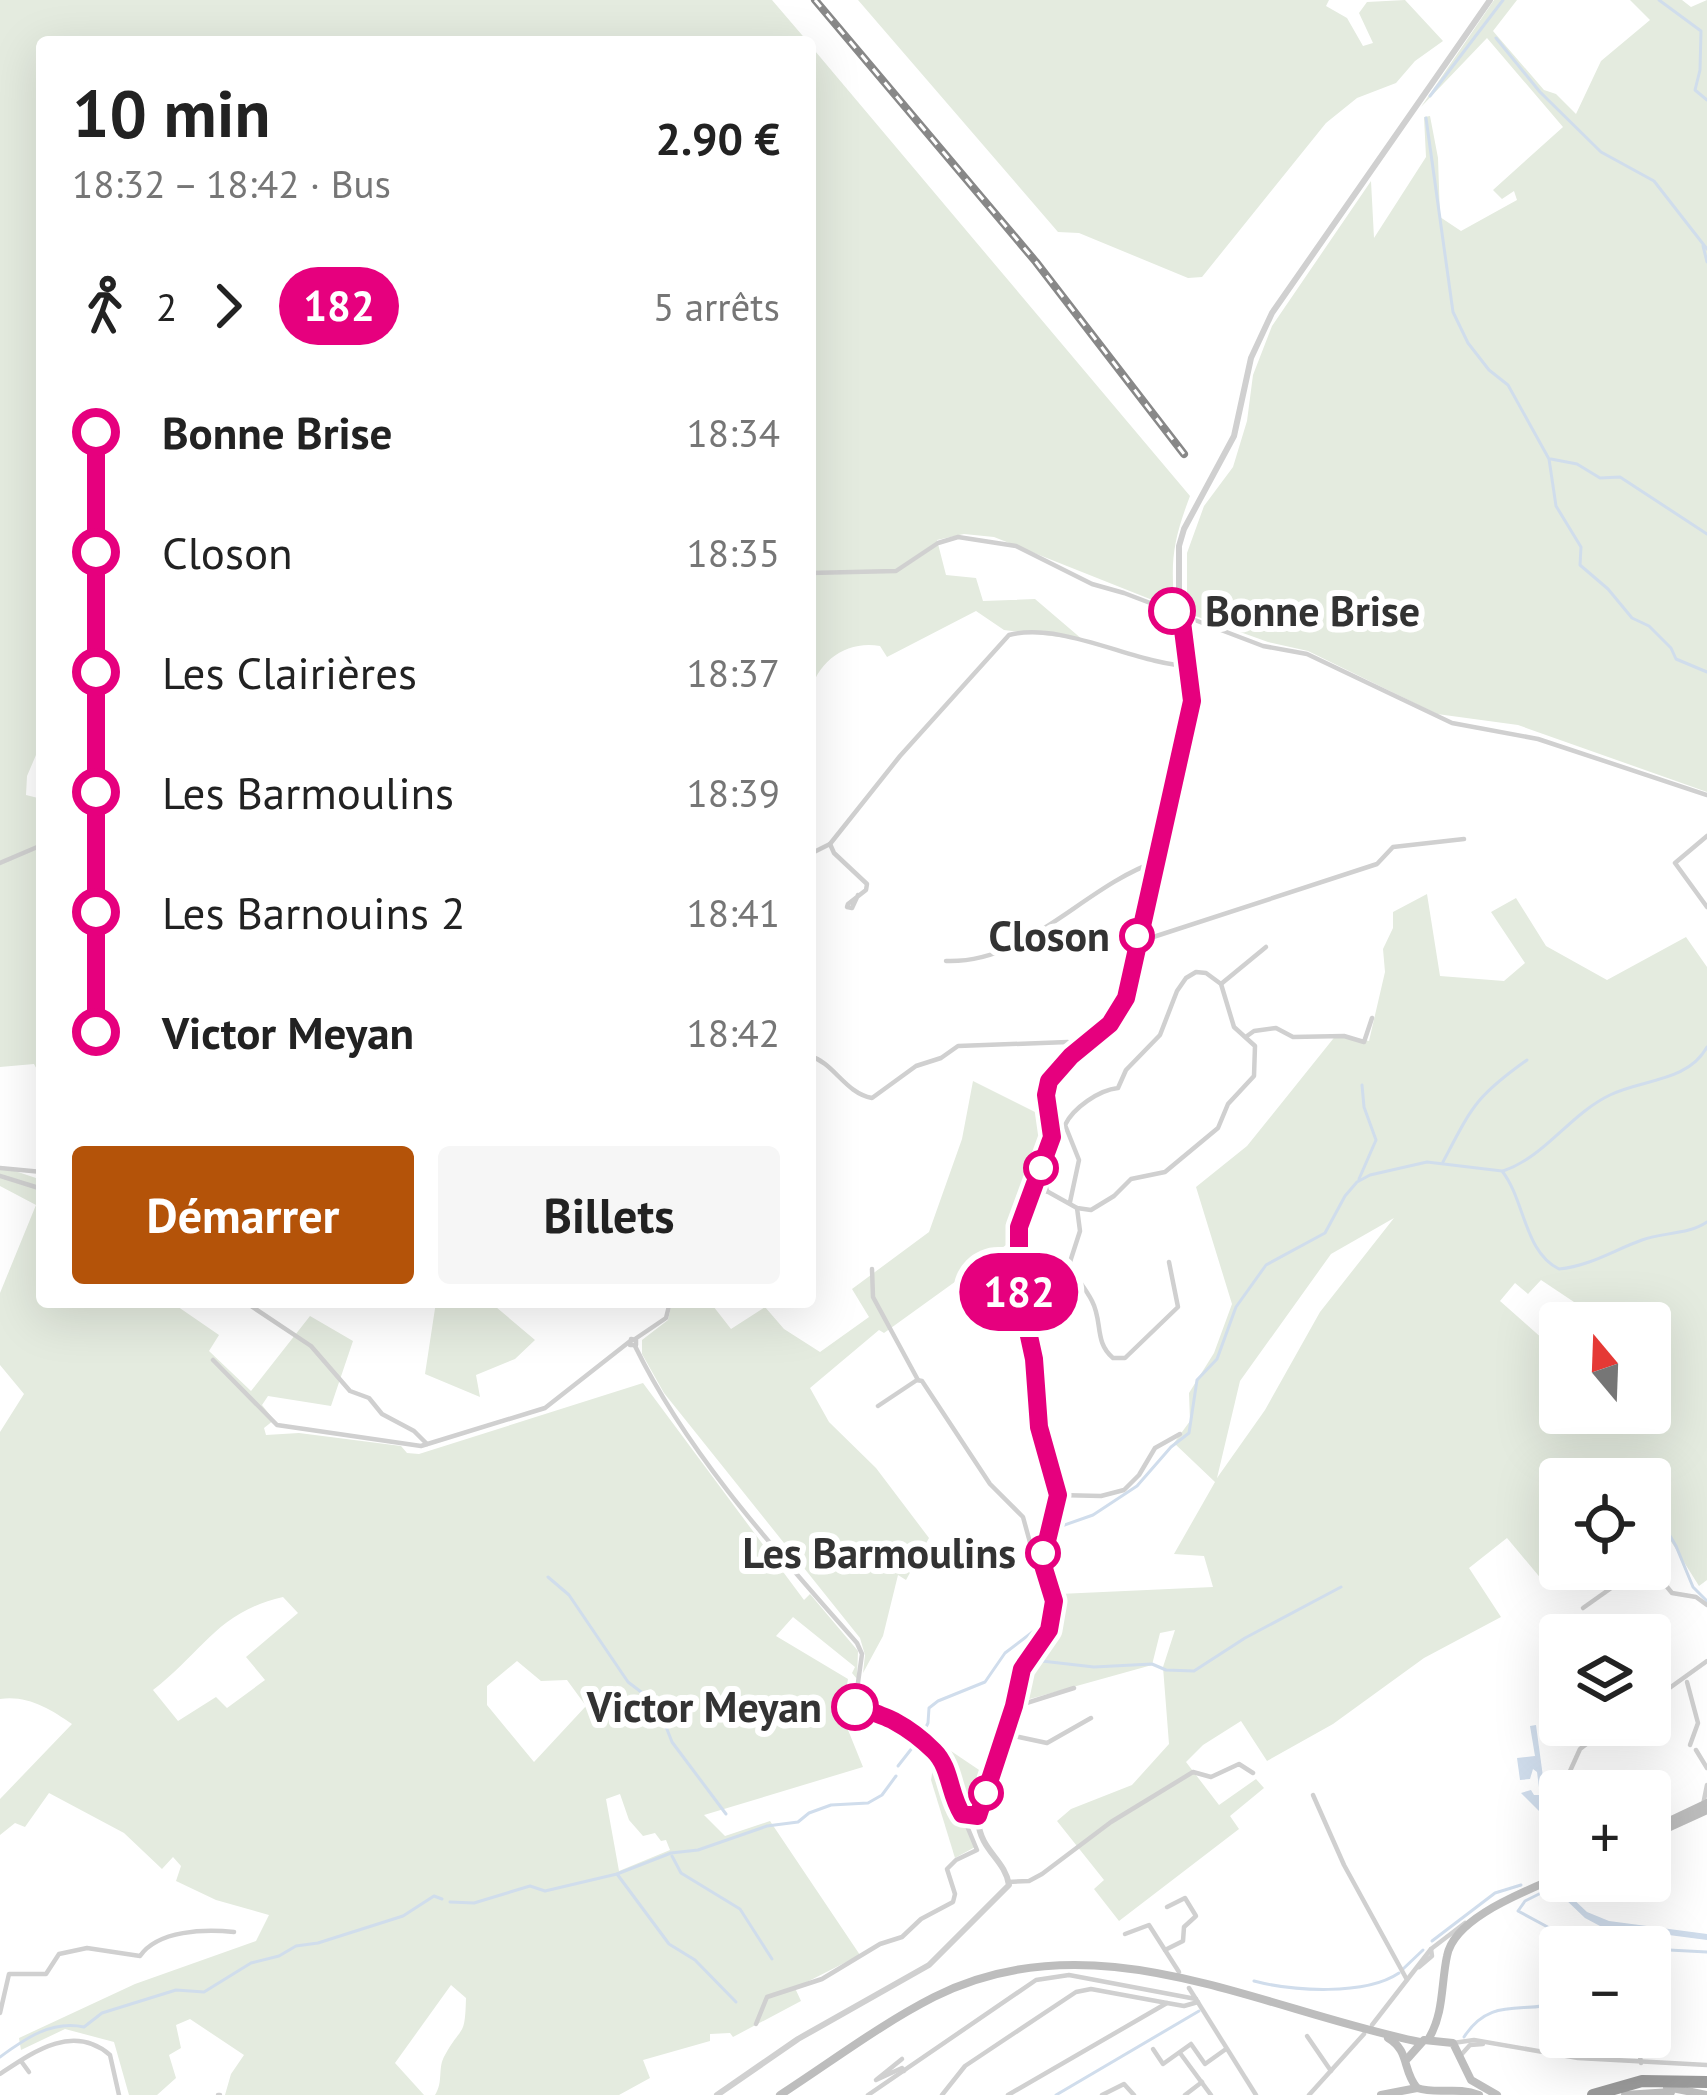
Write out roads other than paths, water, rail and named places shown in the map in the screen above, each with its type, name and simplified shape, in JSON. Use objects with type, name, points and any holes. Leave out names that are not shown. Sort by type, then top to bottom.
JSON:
[{"type":"highway","points":[[1597,2095],[1642,2081],[1707,2082]]},
{"type":"main road","points":[[1671,1823],[1706,1806]]},
{"type":"main road","points":[[1408,2059],[1425,2040],[1440,2011],[1450,1945],[1481,1915],[1539,1886]]},
{"type":"main road","points":[[781,2095],[934,1997],[991,1974],[1049,1963],[1137,1968],[1381,2034],[1449,2041]]},
{"type":"main road","points":[[1440,2011],[1464,2072],[1497,2095]]},
{"type":"main road","points":[[1381,2034],[1397,2043],[1408,2059],[1402,2086],[1383,2094]]},
{"type":"main road","points":[[1454,2088],[1464,2072]]},
{"type":"main road","points":[[1408,2075],[1417,2088]]},
{"type":"main road","points":[[1597,2095],[1649,2086],[1707,2095]]},
{"type":"main road","points":[[1383,2094],[1417,2088],[1438,2093],[1454,2088],[1479,2095]]},
{"type":"main road","points":[[1625,2095],[1650,2091],[1694,2095]]},
{"type":"street","points":[[1042,1565],[1058,1495],[1039,1427],[1034,1359],[1019,1290],[1019,1227],[1052,1137],[1046,1095],[1049,1081],[1120,1013],[1157,861],[1191,708],[1181,614],[1181,538],[1234,436],[1259,337],[1490,0]]},
{"type":"street","points":[[816,573],[896,571],[938,543],[958,537],[1016,546],[1092,584],[1263,646],[1307,654],[1452,723],[1538,740],[1707,795]]},
{"type":"street","points":[[816,851],[830,844],[928,724],[1009,635],[1029,633],[1101,644],[1190,666]]},
{"type":"street","points":[[1707,836],[1675,863],[1707,908]]},
{"type":"street","points":[[1136,942],[1377,864],[1393,847],[1464,839]]},
{"type":"street","points":[[830,844],[833,853],[867,884],[858,895]]},
{"type":"street","points":[[0,863],[36,848]]},
{"type":"street","points":[[946,961],[1003,953],[1112,881],[1157,861]]},
{"type":"street","points":[[1221,984],[1265,946]]},
{"type":"street","points":[[1033,1184],[1074,1205],[1091,1210],[1131,1179],[1165,1172],[1218,1128],[1228,1104],[1254,1076],[1256,1050],[1234,1027],[1221,984],[1206,973],[1186,978],[1160,1035],[1126,1070],[1118,1088],[1106,1090],[1070,1116],[1065,1126],[1078,1160],[1074,1205],[1080,1231],[1070,1265],[1092,1301],[1103,1349],[1114,1358],[1124,1358],[1178,1306],[1169,1262]]},
{"type":"street","points":[[1247,1036],[1276,1028],[1293,1036],[1344,1036],[1363,1042],[1372,1018]]},
{"type":"street","points":[[816,1057],[843,1084],[872,1099],[916,1066],[970,1043],[1068,1042],[1080,1050]]},
{"type":"street","points":[[1042,1164],[1047,1191]]},
{"type":"street","points":[[0,1172],[36,1172]]},
{"type":"street","points":[[0,1172],[36,1187]]},
{"type":"street","points":[[1027,1198],[1047,1191]]},
{"type":"street","points":[[717,2095],[798,2039],[928,1965],[1004,1893],[1009,1882],[1006,1871],[983,1845],[978,1816],[1022,1669],[1049,1630],[1053,1590],[1034,1557],[1023,1517],[991,1484],[944,1410],[918,1379],[873,1298],[872,1269]]},
{"type":"street","points":[[254,1308],[311,1346],[350,1391],[369,1398],[382,1414],[415,1431],[427,1444]]},
{"type":"street","points":[[213,1360],[277,1425],[414,1446],[545,1408],[666,1318],[668,1308]]},
{"type":"street","points":[[633,1342],[648,1374],[707,1460],[857,1643],[862,1654],[859,1706],[892,1719],[942,1761],[978,1848],[947,1869],[953,1902],[921,1919],[902,1937],[880,1944],[822,1979],[766,1997],[756,2024]]},
{"type":"street","points":[[878,1406],[918,1379]]},
{"type":"street","points":[[1058,1495],[1101,1496],[1124,1490],[1155,1448],[1180,1434]]},
{"type":"street","points":[[1583,1608],[1608,1590]]},
{"type":"street","points":[[1670,1590],[1707,1605]]},
{"type":"street","points":[[1671,1688],[1706,1665]]},
{"type":"street","points":[[1685,1679],[1698,1723],[1693,1748],[1707,1768]]},
{"type":"street","points":[[1014,1706],[1074,1688]]},
{"type":"street","points":[[1005,1734],[1047,1743],[1091,1718]]},
{"type":"street","points":[[1009,1882],[1029,1881],[1042,1874],[1111,1822],[1193,1772],[1211,1777],[1239,1764],[1253,1773]]},
{"type":"street","points":[[1706,1806],[1707,1785]]},
{"type":"street","points":[[1313,1795],[1344,1865],[1409,1975]]},
{"type":"street","points":[[962,1814],[978,1816]]},
{"type":"street","points":[[1165,1950],[1183,1941],[1184,1927],[1196,1916],[1185,1898],[1167,1907]]},
{"type":"street","points":[[1372,2025],[1409,1975],[1432,1956],[1431,1949],[1481,1915]]},
{"type":"street","points":[[1125,1934],[1149,1924],[1179,1972]]},
{"type":"street","points":[[0,2013],[9,1974],[46,1974],[59,1954],[87,1948],[140,1956],[146,1948],[187,1932],[234,1931]]},
{"type":"street","points":[[868,2095],[1029,1984],[1049,1963]]},
{"type":"street","points":[[1029,1984],[1069,1975],[1197,2000]]},
{"type":"street","points":[[1190,1988],[1256,2095]]},
{"type":"street","points":[[942,2095],[965,2066],[1076,1991],[1091,1989],[1184,2006],[1197,2000]]},
{"type":"street","points":[[1009,2095],[1167,2002]]},
{"type":"street","points":[[1309,2095],[1364,2034]]},
{"type":"street","points":[[1307,2036],[1331,2071]]},
{"type":"street","points":[[0,2074],[64,2039],[96,2045],[110,2055],[119,2095]]},
{"type":"street","points":[[1449,2041],[1474,2039],[1538,2054],[1707,2066]]},
{"type":"street","points":[[1153,2049],[1163,2064],[1191,2044],[1205,2064]]},
{"type":"street","points":[[1461,2055],[1470,2045],[1494,2045]]},
{"type":"street","points":[[1194,2072],[1226,2050]]},
{"type":"street","points":[[1180,2053],[1211,2095]]},
{"type":"street","points":[[1641,2058],[1642,2063]]},
{"type":"street","points":[[902,2059],[876,2080],[902,2068],[904,2072]]},
{"type":"street","points":[[21,2061],[29,2072]]},
{"type":"street","points":[[1184,2095],[1202,2082]]},
{"type":"street","points":[[1102,2095],[1120,2084],[1134,2095]]},
{"type":"water","points":[[1536,1725],[1542,1770],[1539,1787],[1533,1769],[1530,1779],[1520,1780],[1517,1758],[1535,1756],[1530,1726]]},
{"type":"water","points":[[1531,1790],[1539,1795],[1539,1811],[1521,1793]]},
{"type":"water","points":[[1568,1902],[1609,1921],[1647,1926],[1600,1926]]},
{"type":"water","points":[[1671,1929],[1707,1934],[1707,1940],[1671,1935]]},
{"type":"waterway","points":[[1430,96],[1503,0]]},
{"type":"waterway","points":[[1659,0],[1701,31],[1695,90],[1707,100]]},
{"type":"waterway","points":[[1496,38],[1540,92],[1601,152],[1654,181],[1707,249]]},
{"type":"waterway","points":[[1426,118],[1453,312],[1468,343],[1508,385],[1549,459],[1556,506],[1581,547],[1580,565],[1632,618],[1649,626],[1676,659],[1707,672]]},
{"type":"waterway","points":[[1703,246],[1707,262]]},
{"type":"waterway","points":[[1551,459],[1577,464],[1600,478],[1620,477],[1707,534]]},
{"type":"waterway","points":[[1503,1171],[1532,1156],[1596,1103],[1688,1067],[1707,1047]]},
{"type":"waterway","points":[[1443,1162],[1476,1104],[1527,1060]]},
{"type":"waterway","points":[[1359,1179],[1376,1140],[1362,1085]]},
{"type":"waterway","points":[[1052,1581],[1048,1554],[1056,1528],[1093,1515],[1137,1486],[1189,1433],[1197,1380],[1217,1359],[1236,1307],[1266,1265],[1325,1233],[1357,1182],[1427,1162],[1502,1171],[1539,1251],[1559,1269],[1707,1222]]},
{"type":"waterway","points":[[1671,1538],[1693,1587],[1707,1601]]},
{"type":"waterway","points":[[548,1577],[569,1595],[628,1682],[657,1704],[672,1742],[726,1814]]},
{"type":"waterway","points":[[1033,1660],[1094,1667],[1152,1664],[1166,1670],[1194,1671],[1341,1587]]},
{"type":"waterway","points":[[921,1737],[929,1708],[985,1682],[1005,1653],[1043,1624],[1045,1591]]},
{"type":"waterway","points":[[898,1766],[916,1743]]},
{"type":"waterway","points":[[450,1902],[474,1903],[530,1886],[545,1891],[617,1874],[671,1853],[798,1822],[831,1805],[868,1803],[882,1795],[896,1776]]},
{"type":"waterway","points":[[672,1856],[681,1873],[740,1909],[772,1959]]},
{"type":"waterway","points":[[617,1874],[669,1944],[695,1960],[736,2002]]},
{"type":"waterway","points":[[1432,1941],[1495,1893],[1521,1885]]},
{"type":"waterway","points":[[1539,1894],[1518,1911],[1546,1926]]},
{"type":"waterway","points":[[0,2057],[50,2028],[84,2027],[102,2013],[176,1990],[204,1992],[251,1963],[403,1916],[434,1896],[442,1899]]},
{"type":"waterway","points":[[1403,1969],[1423,1950]]},
{"type":"waterway","points":[[1671,1950],[1707,1952]]},
{"type":"waterway","points":[[1254,1981],[1308,1989],[1348,1988],[1399,1973]]},
{"type":"waterway","points":[[1464,2037],[1474,2024],[1497,2011],[1539,2007]]},
{"type":"waterway","points":[[1056,2095],[1199,2011]]},
{"type":"railway","points":[[815,0],[1036,262],[1184,454]]},
{"type":"place","name":"Bonne Brise","points":[[1172,611]]},
{"type":"place","name":"Closon","points":[[1137,936]]},
{"type":"place","name":"Les Barmoulins","points":[[1043,1553]]},
{"type":"place","name":"Victor Meyan","points":[[855,1707]]}]
